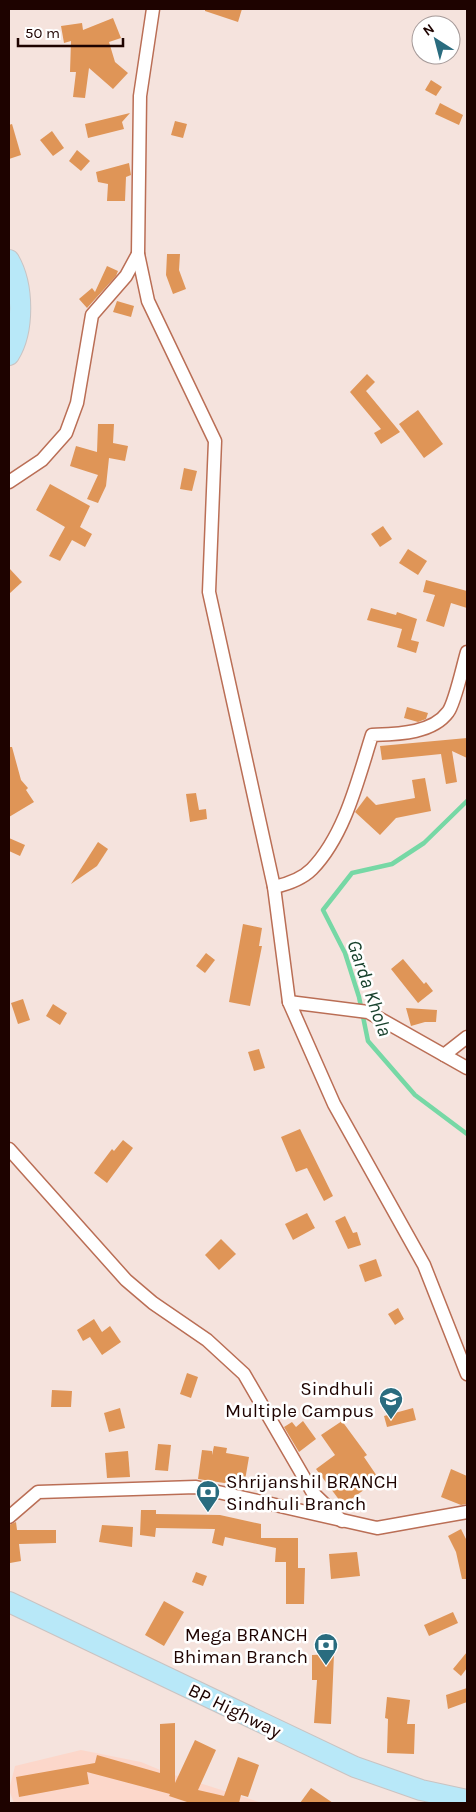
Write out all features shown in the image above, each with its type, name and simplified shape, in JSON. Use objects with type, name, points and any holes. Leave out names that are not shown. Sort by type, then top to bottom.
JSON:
[{"type":"highway","points":[[9,260],[14,268],[21,324],[16,343],[9,356]]},
{"type":"highway","name":"BP Highway","points":[[9,1602],[355,1767],[421,1790],[467,1800]]},
{"type":"street","points":[[153,9],[140,96],[138,254],[148,301],[215,441],[209,592],[274,887],[289,1002],[334,1104],[424,1264],[467,1374]]},
{"type":"street","points":[[9,482],[42,460],[66,432],[77,403],[92,315],[126,276],[138,254]]},
{"type":"street","points":[[274,887],[292,883],[312,870],[332,842],[347,808],[372,735],[400,734],[427,728],[448,712],[467,652]]},
{"type":"street","points":[[289,1002],[368,1012],[467,1068]]},
{"type":"street","points":[[444,1055],[467,1037]]},
{"type":"street","points":[[9,1150],[126,1280],[153,1303],[207,1340],[244,1374],[313,1493],[342,1521]]},
{"type":"street","points":[[9,1517],[38,1492],[196,1487],[377,1528],[467,1512]]},
{"type":"shaded area","points":[[81,1750],[141,1762],[165,1772],[262,1803],[14,1803],[9,1790],[15,1766]]},
{"type":"building","points":[[205,9],[242,9],[238,22],[205,11]]},
{"type":"building","points":[[113,18],[121,38],[109,42],[115,62],[128,73],[113,89],[89,68],[85,98],[73,97],[76,72],[70,72],[71,41],[64,43],[61,26],[82,23],[83,30]]},
{"type":"building","points":[[431,80],[442,87],[436,96],[425,90]]},
{"type":"building","points":[[440,103],[463,115],[459,125],[435,114]]},
{"type":"building","points":[[130,113],[122,122],[124,129],[88,138],[85,124]]},
{"type":"building","points":[[175,121],[187,124],[183,138],[171,135]]},
{"type":"building","points":[[12,124],[21,155],[9,159],[9,125]]},
{"type":"building","points":[[52,131],[64,148],[53,156],[40,140]]},
{"type":"building","points":[[77,150],[90,161],[81,171],[69,161]]},
{"type":"building","points":[[129,163],[131,175],[126,177],[125,201],[107,201],[108,184],[98,182],[96,172]]},
{"type":"building","points":[[167,254],[180,254],[179,270],[186,289],[173,294],[166,275]]},
{"type":"building","points":[[107,266],[118,271],[116,276],[87,308],[79,299],[92,288],[95,292]]},
{"type":"building","points":[[117,301],[134,306],[131,317],[113,312]]},
{"type":"building","points":[[367,374],[375,382],[366,391],[400,432],[381,444],[374,433],[381,429],[350,392]]},
{"type":"building","points":[[418,410],[443,444],[424,458],[399,424]]},
{"type":"building","points":[[98,424],[114,424],[113,443],[128,446],[125,461],[109,458],[106,486],[98,503],[87,499],[98,475],[70,466],[76,446],[97,452]]},
{"type":"building","points":[[184,468],[197,471],[192,491],[180,489]]},
{"type":"building","points":[[50,484],[90,506],[80,527],[92,534],[85,547],[72,540],[60,561],[49,556],[65,527],[36,510]]},
{"type":"building","points":[[383,526],[392,539],[380,547],[371,534]]},
{"type":"building","points":[[408,549],[427,561],[418,575],[399,563]]},
{"type":"building","points":[[9,568],[22,582],[9,594]]},
{"type":"building","points":[[426,580],[467,591],[467,608],[451,603],[444,627],[426,621],[435,595],[423,592]]},
{"type":"building","points":[[371,608],[396,615],[397,612],[417,619],[411,640],[419,642],[416,653],[397,647],[402,629],[367,620]]},
{"type":"building","points":[[407,707],[428,713],[426,719],[418,722],[404,718]]},
{"type":"building","points":[[467,738],[467,758],[452,751],[457,782],[446,784],[441,754],[382,760],[380,746]]},
{"type":"building","points":[[9,747],[12,747],[21,780],[28,788],[26,790],[34,802],[9,817]]},
{"type":"building","points":[[425,778],[431,811],[396,818],[380,835],[355,812],[367,796],[376,805],[415,798],[412,780]]},
{"type":"building","points":[[196,793],[199,810],[206,809],[207,819],[190,822],[186,794]]},
{"type":"building","points":[[9,838],[25,845],[20,856],[9,851]]},
{"type":"building","points":[[98,842],[108,849],[97,866],[71,884]]},
{"type":"building","points":[[243,924],[262,928],[259,946],[262,946],[250,1006],[229,1002]]},
{"type":"building","points":[[206,953],[215,960],[205,973],[196,966]]},
{"type":"building","points":[[403,959],[424,984],[426,982],[433,991],[418,1003],[391,969]]},
{"type":"building","points":[[23,999],[30,1020],[18,1024],[11,1003]]},
{"type":"building","points":[[53,1004],[67,1013],[60,1025],[46,1016]]},
{"type":"building","points":[[406,1008],[437,1010],[436,1022],[425,1022],[411,1026]]},
{"type":"building","points":[[259,1049],[265,1068],[254,1071],[248,1052]]},
{"type":"building","points":[[300,1129],[333,1196],[324,1201],[307,1168],[296,1172],[281,1137]]},
{"type":"building","points":[[123,1140],[133,1148],[107,1183],[94,1173],[112,1149],[114,1151]]},
{"type":"building","points":[[307,1213],[315,1228],[293,1240],[285,1224]]},
{"type":"building","points":[[345,1216],[353,1233],[357,1232],[361,1245],[348,1249],[335,1221]]},
{"type":"building","points":[[221,1239],[236,1254],[219,1270],[205,1255]]},
{"type":"building","points":[[376,1259],[382,1276],[365,1282],[359,1265]]},
{"type":"building","points":[[398,1308],[404,1319],[395,1325],[388,1314]]},
{"type":"building","points":[[94,1319],[102,1332],[110,1326],[121,1342],[102,1355],[90,1337],[83,1341],[77,1330]]},
{"type":"building","points":[[187,1373],[198,1377],[191,1398],[180,1394]]},
{"type":"building","points":[[52,1390],[72,1391],[71,1407],[51,1407]]},
{"type":"building","points":[[120,1408],[125,1428],[109,1432],[104,1413]]},
{"type":"building","points":[[413,1408],[416,1420],[387,1427],[384,1416]]},
{"type":"building","points":[[303,1421],[316,1439],[299,1452],[284,1427],[292,1422],[296,1427]]},
{"type":"building","points":[[342,1421],[367,1455],[364,1457],[379,1479],[343,1505],[316,1469],[335,1455],[321,1435]]},
{"type":"building","points":[[158,1444],[171,1445],[168,1471],[155,1470]]},
{"type":"building","points":[[214,1446],[227,1448],[226,1453],[249,1457],[244,1486],[198,1479],[202,1450],[212,1451],[212,1455]]},
{"type":"building","points":[[128,1451],[130,1477],[107,1478],[105,1453]]},
{"type":"building","points":[[451,1469],[467,1476],[467,1504],[461,1505],[441,1497]]},
{"type":"building","points":[[141,1510],[156,1510],[156,1514],[220,1515],[261,1524],[261,1538],[298,1538],[298,1568],[305,1568],[304,1604],[286,1604],[286,1562],[275,1562],[276,1548],[225,1537],[223,1546],[212,1543],[215,1529],[156,1528],[155,1537],[140,1535]]},
{"type":"building","points":[[16,1522],[17,1530],[56,1530],[56,1543],[19,1544],[21,1561],[10,1563],[9,1525]]},
{"type":"building","points":[[102,1525],[133,1527],[132,1547],[99,1542]]},
{"type":"building","points":[[461,1529],[467,1541],[467,1579],[462,1579],[456,1552],[448,1536]]},
{"type":"building","points":[[357,1552],[360,1576],[331,1579],[329,1554]]},
{"type":"building","points":[[196,1572],[207,1576],[203,1586],[192,1582]]},
{"type":"building","points":[[164,1601],[184,1612],[164,1646],[145,1635]]},
{"type":"building","points":[[453,1612],[458,1623],[429,1636],[424,1625]]},
{"type":"building","points":[[467,1652],[467,1668],[461,1676],[453,1669]]},
{"type":"building","points":[[334,1654],[331,1724],[314,1723],[317,1680],[312,1680],[312,1655]]},
{"type":"building","points":[[467,1688],[467,1702],[448,1709],[446,1695]]},
{"type":"building","points":[[387,1697],[410,1700],[407,1724],[415,1724],[414,1754],[387,1753],[388,1719],[385,1718]]},
{"type":"building","points":[[175,1723],[175,1783],[195,1740],[216,1750],[198,1790],[224,1796],[238,1757],[259,1765],[248,1797],[241,1795],[239,1803],[190,1803],[169,1796],[170,1794],[87,1772],[89,1784],[19,1797],[16,1777],[95,1763],[97,1755],[160,1773],[160,1724]]},
{"type":"building","points":[[311,1788],[333,1803],[300,1803]]},
{"type":"waterway","name":"Garda Khola","points":[[467,801],[424,843],[392,864],[352,873],[323,910],[345,953],[359,997],[368,1041],[415,1095],[467,1134]]},
{"type":"place","name":"Sindhuli Multiple Campus","points":[[391,1420]]},
{"type":"place","name":"Shrijanshil BRANCH Sindhuli Branch","points":[[208,1513]]},
{"type":"place","name":"Mega BRANCH Bhiman Branch","points":[[326,1666]]}]
